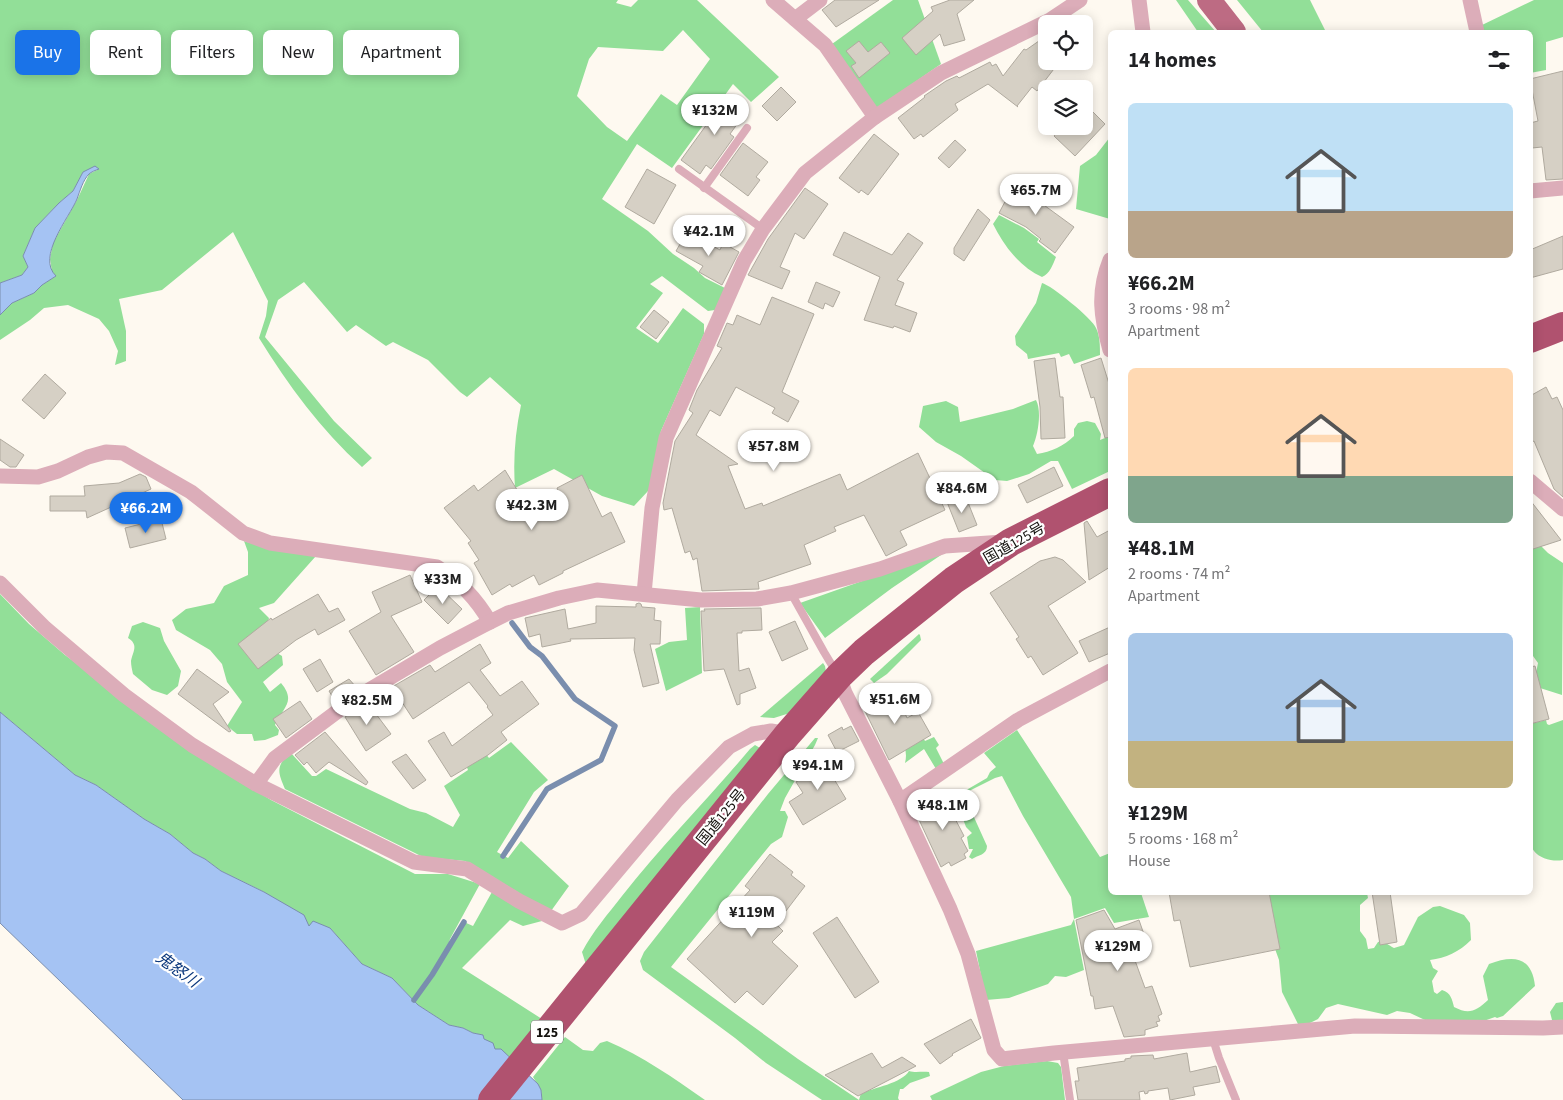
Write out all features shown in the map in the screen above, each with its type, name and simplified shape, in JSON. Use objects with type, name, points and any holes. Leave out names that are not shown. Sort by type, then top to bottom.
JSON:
[{"type":"highway","points":[[1533,339],[1563,326]]},
{"type":"highway","name":"国道125号","points":[[492,1100],[788,734],[839,676],[864,652],[954,580],[1011,542],[1108,493]]},
{"type":"main road","points":[[1209,0],[1232,30]]},
{"type":"street","points":[[773,0],[825,45],[875,117]]},
{"type":"street","points":[[795,18],[820,0]]},
{"type":"street","points":[[644,594],[652,508],[666,438],[744,261],[762,229],[805,173],[875,117],[941,73],[1050,20],[1080,0]]},
{"type":"street","points":[[1139,0],[1143,30]]},
{"type":"street","points":[[1470,0],[1477,30]]},
{"type":"street","points":[[1533,191],[1563,188]]},
{"type":"street","points":[[1108,267],[1102,287],[1104,326],[1108,342]]},
{"type":"street","points":[[0,476],[38,477],[58,471],[88,457],[106,452],[123,453],[191,492],[243,533],[270,543],[437,567],[455,579],[479,603],[490,622]]},
{"type":"street","points":[[1533,484],[1563,509]]},
{"type":"street","points":[[256,784],[275,758],[354,698],[508,613],[551,600],[597,590],[701,600],[757,599],[791,593],[880,569],[945,546],[1011,542]]},
{"type":"street","points":[[0,583],[45,628],[124,695],[192,745],[256,784],[414,862],[467,869],[519,901],[562,923],[581,914],[678,800],[729,747],[753,734],[771,731],[788,734]]},
{"type":"street","points":[[900,801],[1018,720],[1108,672]]},
{"type":"street","points":[[839,676],[845,693],[900,801],[950,909],[968,954],[994,1050],[1002,1059],[1355,1026],[1563,1027]]},
{"type":"lane","points":[[704,188],[747,128]]},
{"type":"lane","points":[[679,169],[762,229]]},
{"type":"lane","points":[[791,593],[839,676]]},
{"type":"lane","points":[[1213,1039],[1236,1100]]},
{"type":"lane","points":[[1063,1052],[1070,1100]]},
{"type":"green space","points":[[0,0],[618,0],[616,3],[631,7],[638,0],[697,0],[779,77],[751,102],[733,84],[672,168],[637,144],[602,199],[648,231],[673,254],[705,278],[725,288],[715,310],[708,311],[662,276],[650,284],[663,293],[636,328],[658,343],[683,308],[704,324],[704,334],[661,431],[649,490],[634,506],[602,496],[554,469],[515,488],[515,446],[521,405],[490,377],[467,397],[428,360],[393,342],[386,346],[356,325],[347,332],[304,282],[278,300],[265,337],[334,421],[372,458],[362,467],[333,438],[306,406],[259,338],[266,316],[268,301],[233,232],[162,290],[119,299],[126,331],[126,361],[115,365],[118,351],[109,331],[99,319],[68,305],[44,308],[0,340],[0,315],[12,303],[34,293],[56,276],[52,272],[50,259],[53,243],[89,174],[99,169],[83,172],[73,191],[35,228],[23,256],[28,267],[22,275],[0,283]],"holes":[[[683,30],[710,59],[677,105],[661,94],[627,141],[607,127],[577,96],[589,59],[598,47],[663,51]]]},
{"type":"green space","points":[[893,0],[918,0],[941,64],[875,110],[832,44]]},
{"type":"green space","points":[[1176,0],[1188,0],[1214,30],[1197,30]]},
{"type":"green space","points":[[1237,0],[1310,0],[1325,30],[1261,30]]},
{"type":"green space","points":[[1534,0],[1563,0],[1563,37],[1546,42],[1546,70],[1533,72],[1533,30],[1483,30],[1482,25]]},
{"type":"green space","points":[[1108,140],[1108,218],[1076,209],[1080,166],[1096,155]]},
{"type":"green space","points":[[999,215],[1024,228],[1039,239],[1037,242],[1056,257],[1045,276],[1042,277],[1026,267],[1007,248],[993,224]]},
{"type":"green space","points":[[1042,283],[1054,290],[1088,317],[1098,334],[1100,355],[1074,364],[1069,354],[1061,357],[1059,353],[1028,359],[1027,354],[1016,345],[1015,336],[1036,303]]},
{"type":"green space","points":[[1036,400],[1039,410],[1039,423],[1033,446],[1037,454],[1047,452],[1066,443],[1074,436],[1074,429],[1078,423],[1087,421],[1095,423],[1101,434],[1100,440],[1108,437],[1108,472],[1072,489],[1058,461],[1051,461],[1029,474],[1007,481],[995,480],[961,456],[936,442],[919,427],[923,406],[946,401],[958,407],[960,422],[1013,409]]},
{"type":"green space","points":[[244,541],[266,548],[316,556],[274,603],[259,608],[269,618],[265,631],[277,653],[282,656],[283,665],[263,682],[270,692],[281,683],[286,690],[288,700],[275,725],[279,730],[278,735],[265,740],[254,741],[252,734],[237,734],[227,726],[242,702],[227,682],[222,664],[210,650],[176,630],[172,620],[186,609],[214,603],[224,586],[248,575],[248,552]]},
{"type":"green space","points":[[1540,545],[1563,563],[1562,695],[1540,688],[1535,678],[1538,663],[1533,656],[1533,546]]},
{"type":"green space","points":[[947,551],[892,588],[825,638],[800,603]]},
{"type":"green space","points":[[0,594],[29,624],[65,655],[208,761],[271,800],[415,874],[448,874],[480,884],[450,939],[448,947],[464,922],[473,926],[492,892],[542,921],[523,926],[510,920],[462,968],[542,1019],[512,1058],[499,1052],[487,1043],[482,1035],[449,1025],[418,1005],[392,978],[362,964],[330,928],[309,926],[264,892],[221,871],[193,853],[170,834],[144,819],[96,785],[75,775],[0,712]]},
{"type":"green space","points":[[700,607],[702,673],[666,691],[655,649],[669,642],[687,640],[685,608]]},
{"type":"green space","points":[[143,622],[160,628],[164,641],[181,671],[178,686],[167,695],[152,690],[133,674],[131,661],[134,646],[128,638],[132,626]]},
{"type":"green space","points":[[919,634],[921,640],[887,674],[874,683],[870,679]]},
{"type":"green space","points":[[823,663],[826,672],[793,712],[774,718],[760,717]]},
{"type":"green space","points":[[906,716],[915,730],[918,728],[925,741],[934,737],[939,745],[936,748],[944,764],[936,769],[924,749],[905,763],[905,747],[892,725]]},
{"type":"green space","points":[[1546,720],[1549,725],[1563,720],[1563,860],[1559,861],[1547,859],[1533,850],[1533,723]]},
{"type":"green space","points":[[1017,730],[1100,857],[1108,854],[1108,895],[1142,895],[1149,917],[1114,923],[1105,908],[1074,919],[1071,897],[1023,816],[1002,776],[963,794],[964,802],[970,809],[966,810],[970,815],[973,815],[987,846],[986,851],[982,854],[972,859],[969,857],[973,849],[969,849],[967,837],[972,833],[966,827],[963,819],[957,814],[955,801],[956,796],[987,778],[996,767],[984,753]]},
{"type":"green space","points":[[815,738],[818,738],[815,745],[785,798],[780,811],[785,811],[788,817],[782,837],[771,844],[671,967],[798,1059],[859,1100],[822,1100],[766,1063],[643,970],[640,961],[644,952],[768,794]]},
{"type":"green space","points":[[511,742],[548,780],[534,792],[497,852],[508,858],[521,841],[569,886],[551,911],[515,893],[465,861],[423,857],[285,789],[279,769],[282,761],[291,753],[312,776],[316,776],[326,769],[410,809],[426,813],[453,827],[460,815],[444,786],[468,770],[466,765],[485,753],[489,758]]},
{"type":"green space","points":[[755,745],[760,748],[587,968],[582,952],[601,923],[637,877]]},
{"type":"green space","points":[[1266,895],[1367,895],[1368,898],[1360,905],[1360,931],[1366,939],[1368,949],[1374,948],[1378,942],[1394,948],[1404,945],[1418,917],[1433,907],[1440,906],[1464,915],[1470,923],[1471,940],[1452,954],[1430,960],[1433,968],[1438,971],[1432,981],[1434,992],[1437,994],[1442,990],[1452,999],[1454,1007],[1464,1011],[1472,1011],[1488,1000],[1483,976],[1489,964],[1506,959],[1520,960],[1525,963],[1530,969],[1535,986],[1503,1016],[1478,1023],[1425,1020],[1410,1013],[1397,1011],[1387,1015],[1338,1004],[1326,1008],[1318,1019],[1300,1028],[1282,992],[1279,960],[1266,924]]},
{"type":"green space","points":[[1074,919],[1084,970],[1066,977],[1055,976],[1048,984],[1009,998],[986,1000],[976,951],[1071,925]]},
{"type":"green space","points":[[1563,1002],[1563,1026],[1552,1020],[1550,1012],[1556,1003]]},
{"type":"green space","points":[[565,1037],[583,1050],[593,1051],[600,1043],[607,1041],[633,1053],[658,1068],[705,1100],[542,1100],[541,1090],[533,1077]]},
{"type":"green space","points":[[1047,1061],[1058,1063],[1061,1067],[1065,1100],[932,1100],[930,1096],[981,1072],[1004,1066]]},
{"type":"green space","points":[[909,1071],[929,1072],[930,1076],[910,1083],[903,1089],[900,1089],[899,1100],[859,1100],[861,1093],[894,1082]]},
{"type":"water","points":[[95,166],[99,169],[90,173],[85,179],[52,248],[51,268],[56,276],[34,293],[12,303],[0,315],[0,283],[22,275],[28,267],[23,256],[35,228],[73,191],[83,172]]},
{"type":"water","name":"鬼怒川","points":[[0,712],[75,775],[96,785],[144,819],[170,834],[193,853],[221,871],[264,892],[304,915],[309,926],[313,921],[330,928],[362,964],[392,978],[418,1005],[449,1025],[483,1035],[484,1039],[493,1043],[495,1049],[501,1049],[538,1084],[542,1100],[183,1100],[0,923]]},
{"type":"building","points":[[835,0],[879,0],[836,27],[822,10]]},
{"type":"building","points":[[950,0],[974,0],[957,14],[965,40],[944,46],[940,34],[916,55],[902,38],[933,11],[931,7]]},
{"type":"building","points":[[859,41],[868,52],[881,42],[890,53],[859,78],[851,66],[856,63],[846,51]]},
{"type":"building","points":[[1038,42],[1038,70],[1053,70],[1045,80],[1038,80],[1038,90],[1037,91],[1032,87],[1018,107],[988,84],[955,104],[958,110],[923,137],[921,134],[914,139],[898,118],[924,96],[946,81],[957,76],[959,78],[990,62],[992,66],[996,64],[1003,76],[1024,49],[1026,50]]},
{"type":"building","points":[[1563,71],[1563,179],[1546,180],[1542,147],[1533,148],[1533,122],[1538,121],[1533,95],[1533,78]]},
{"type":"building","points":[[781,87],[796,102],[777,121],[762,106]]},
{"type":"building","points":[[728,95],[748,109],[730,134],[734,137],[711,169],[706,165],[700,174],[681,160]]},
{"type":"building","points":[[1093,112],[1105,124],[1075,156],[1054,136],[1093,135]]},
{"type":"building","points":[[874,134],[899,154],[868,195],[861,190],[859,193],[839,178]]},
{"type":"building","points":[[955,140],[966,150],[949,168],[938,158]]},
{"type":"building","points":[[743,143],[768,162],[756,177],[760,180],[748,196],[720,175]]},
{"type":"building","points":[[647,169],[676,185],[654,224],[625,207]]},
{"type":"building","points":[[1017,179],[1042,192],[1037,200],[1074,227],[1055,253],[1039,241],[1041,239],[1026,227],[999,213]]},
{"type":"building","points":[[805,188],[828,204],[804,239],[795,233],[780,267],[790,271],[782,289],[748,275],[768,239]]},
{"type":"building","points":[[978,209],[990,220],[964,261],[954,254],[954,248]]},
{"type":"building","points":[[687,232],[720,250],[723,243],[739,252],[722,285],[699,272],[703,266],[676,251]]},
{"type":"building","points":[[844,232],[892,255],[908,233],[923,243],[897,280],[904,283],[895,305],[917,313],[910,332],[894,326],[893,328],[864,320],[880,277],[833,255]]},
{"type":"building","points":[[1563,236],[1563,269],[1533,277],[1533,249]]},
{"type":"building","points":[[816,282],[840,292],[833,307],[825,303],[823,309],[808,302]]},
{"type":"building","points":[[772,297],[814,314],[782,392],[799,401],[788,422],[772,413],[775,408],[736,387],[720,416],[710,410],[696,435],[738,464],[728,466],[745,509],[762,503],[763,506],[840,474],[847,490],[918,453],[945,510],[900,531],[907,545],[886,556],[864,515],[834,527],[836,531],[804,545],[811,564],[758,582],[759,589],[702,591],[697,558],[693,560],[690,551],[685,553],[672,508],[664,510],[663,503],[675,441],[693,413],[689,410],[697,390],[722,348],[717,346],[727,323],[733,325],[737,315],[760,325]]},
{"type":"building","points":[[654,310],[669,322],[656,339],[640,327]]},
{"type":"building","points":[[1055,358],[1060,397],[1063,397],[1065,438],[1041,439],[1040,407],[1034,361]]},
{"type":"building","points":[[1101,358],[1108,381],[1108,437],[1105,438],[1094,397],[1091,398],[1081,365]]},
{"type":"building","points":[[45,374],[66,393],[44,419],[22,400]]},
{"type":"building","points":[[1546,387],[1552,399],[1557,397],[1563,410],[1563,497],[1554,489],[1533,442],[1533,394]]},
{"type":"building","points":[[790,431],[794,451],[752,461],[747,440]]},
{"type":"building","points":[[0,439],[24,455],[16,467],[10,467],[0,460]]},
{"type":"building","points":[[1054,467],[1063,486],[1027,503],[1018,485]]},
{"type":"building","points":[[505,470],[528,508],[558,491],[557,488],[582,475],[602,517],[611,512],[625,542],[563,571],[563,573],[539,585],[534,575],[512,587],[510,584],[492,595],[474,563],[479,560],[468,543],[471,541],[444,508],[474,485],[478,491]]},
{"type":"building","points":[[140,474],[146,477],[151,489],[87,518],[86,511],[50,511],[50,496],[85,496],[84,486],[119,483]]},
{"type":"building","points":[[965,495],[977,525],[959,532],[947,502]]},
{"type":"building","points":[[1533,504],[1551,527],[1561,540],[1533,549]]},
{"type":"building","points":[[161,519],[166,539],[130,548],[125,528]]},
{"type":"building","points":[[1087,521],[1097,537],[1108,531],[1108,568],[1089,580],[1084,523]]},
{"type":"building","points":[[1055,557],[1063,560],[1086,582],[1048,606],[1078,653],[1043,675],[1031,656],[1028,658],[1016,639],[1019,637],[990,593],[1040,561]]},
{"type":"building","points":[[410,575],[422,602],[391,616],[414,652],[376,675],[349,631],[381,612],[372,592]]},
{"type":"building","points":[[438,586],[462,609],[448,624],[424,600]]},
{"type":"building","points":[[318,594],[329,612],[338,608],[345,620],[318,635],[315,629],[296,640],[258,669],[238,644],[271,618],[272,620]]},
{"type":"building","points":[[639,603],[642,607],[655,608],[654,620],[661,621],[660,644],[650,644],[659,683],[643,687],[634,650],[635,638],[570,639],[571,641],[542,647],[540,634],[529,637],[525,618],[565,609],[568,629],[596,623],[596,606],[636,607],[636,604]]},
{"type":"building","points":[[761,608],[762,630],[737,633],[739,671],[749,668],[756,688],[740,694],[740,704],[737,705],[724,669],[704,671],[701,611],[705,611],[704,609]]},
{"type":"building","points":[[795,621],[808,649],[782,661],[769,632]]},
{"type":"building","points":[[1108,628],[1108,654],[1089,662],[1079,641]]},
{"type":"building","points":[[480,644],[491,663],[480,670],[500,696],[522,681],[539,704],[501,732],[507,740],[488,755],[451,777],[428,741],[444,732],[452,746],[493,715],[488,706],[469,682],[413,719],[392,687],[430,665],[435,672]]},
{"type":"building","points":[[320,659],[333,682],[317,692],[303,669]]},
{"type":"building","points":[[1533,666],[1535,666],[1549,719],[1533,723]]},
{"type":"building","points":[[197,669],[229,692],[213,704],[231,731],[229,732],[178,694]]},
{"type":"building","points":[[349,679],[356,687],[335,701],[329,691]]},
{"type":"building","points":[[888,690],[891,697],[897,695],[907,718],[918,712],[931,735],[889,760],[864,709],[871,705],[868,699]]},
{"type":"building","points":[[300,701],[312,719],[286,738],[273,719]]},
{"type":"building","points":[[367,702],[391,734],[366,751],[345,717]]},
{"type":"building","points":[[851,726],[859,741],[837,752],[828,735],[842,727],[843,730]]},
{"type":"building","points":[[325,732],[368,782],[366,785],[329,762],[316,773],[307,762],[304,765],[295,755]]},
{"type":"building","points":[[406,754],[426,780],[413,789],[392,762]]},
{"type":"building","points":[[830,755],[839,769],[831,774],[846,799],[803,825],[789,802],[803,793],[796,782],[810,773],[807,768]]},
{"type":"building","points":[[943,793],[964,836],[961,838],[968,851],[964,854],[966,858],[951,866],[949,862],[941,867],[915,811],[931,803],[929,801]]},
{"type":"building","points":[[770,854],[793,872],[791,875],[805,886],[776,924],[783,931],[772,942],[798,966],[763,1005],[747,991],[735,1003],[687,959],[750,890],[745,886]]},
{"type":"building","points":[[1170,895],[1270,895],[1280,949],[1190,967],[1180,920],[1174,921]]},
{"type":"building","points":[[1372,895],[1390,895],[1397,942],[1380,945]]},
{"type":"building","points":[[1104,910],[1115,929],[1139,920],[1149,949],[1133,955],[1145,988],[1152,986],[1162,1014],[1158,1016],[1160,1021],[1156,1022],[1158,1026],[1145,1030],[1145,1035],[1124,1037],[1113,1006],[1095,1009],[1076,920]]},
{"type":"building","points":[[837,917],[879,982],[855,998],[813,933]]},
{"type":"building","points":[[971,1019],[981,1038],[952,1054],[940,1064],[924,1044]]},
{"type":"building","points":[[872,1053],[882,1068],[902,1057],[916,1066],[858,1096],[825,1075]]},
{"type":"building","points":[[1187,1053],[1190,1072],[1216,1066],[1220,1082],[1193,1087],[1195,1095],[1170,1100],[1168,1088],[1148,1091],[1145,1094],[1144,1091],[1139,1092],[1140,1100],[1078,1100],[1075,1081],[1079,1081],[1077,1068],[1125,1061],[1125,1059],[1131,1058],[1131,1056],[1153,1055],[1154,1059]]},
{"type":"waterway","points":[[503,856],[547,789],[601,760],[615,726],[575,699],[542,656],[530,647],[512,623]]},
{"type":"waterway","points":[[414,1000],[432,975],[464,922]]}]
